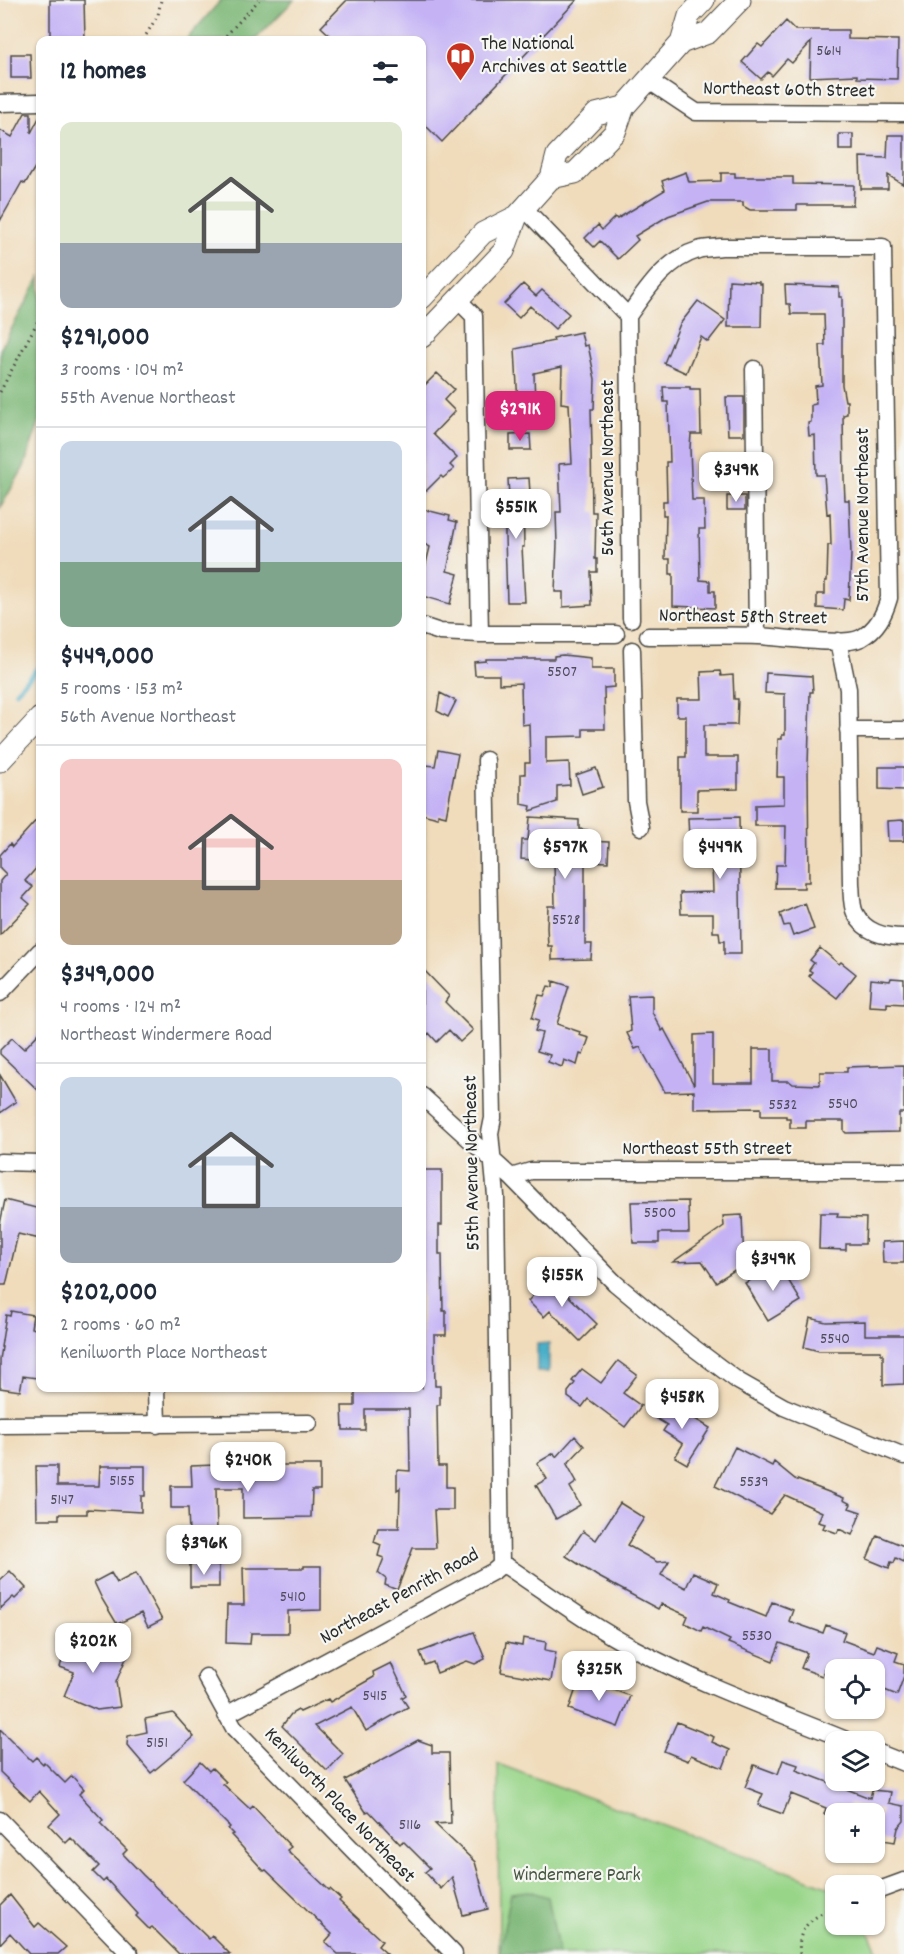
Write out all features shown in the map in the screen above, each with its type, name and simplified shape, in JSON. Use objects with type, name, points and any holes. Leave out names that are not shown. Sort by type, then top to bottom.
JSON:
[{"type":"main road","points":[[426,332],[504,251],[521,212],[551,178],[557,155],[596,114],[624,106],[681,43],[689,16],[704,0]]},
{"type":"main road","points":[[681,43],[708,33],[740,0]]},
{"type":"main road","points":[[426,294],[483,233],[521,212]]},
{"type":"main road","points":[[0,761],[36,730]]},
{"type":"street","name":"Northeast 60th Street","points":[[648,80],[696,112],[904,113]]},
{"type":"street","points":[[0,103],[36,102]]},
{"type":"street","points":[[521,212],[628,316]]},
{"type":"street","name":"57th Avenue Northeast","points":[[628,316],[653,282],[673,262],[698,250],[721,246],[884,247],[889,598],[884,616],[872,630],[859,639],[838,641]]},
{"type":"street","points":[[457,300],[474,316],[480,634]]},
{"type":"street","name":"56th Avenue Northeast","points":[[628,316],[632,619]]},
{"type":"street","points":[[754,369],[757,636]]},
{"type":"street","points":[[632,619],[642,623],[648,636],[644,645],[632,650],[620,644],[616,634],[620,624],[632,619]]},
{"type":"street","points":[[426,627],[440,632],[480,634],[616,634]]},
{"type":"street","name":"Northeast 58th Street","points":[[648,636],[757,636],[838,641]]},
{"type":"street","points":[[838,641],[848,689],[851,884],[854,912],[867,928],[884,937],[904,937]]},
{"type":"street","points":[[632,650],[636,801],[642,827]]},
{"type":"street","points":[[848,730],[904,730]]},
{"type":"street","name":"55th Avenue Northeast","points":[[486,760],[493,1118],[490,1133],[496,1196],[501,1565]]},
{"type":"street","points":[[0,993],[36,955]]},
{"type":"street","points":[[426,1100],[511,1178],[615,1283],[686,1342],[738,1381],[784,1407],[904,1456]]},
{"type":"street","points":[[0,1162],[36,1163]]},
{"type":"street","name":"Northeast 55th Street","points":[[511,1178],[531,1170],[904,1171]]},
{"type":"street","points":[[156,1392],[157,1425]]},
{"type":"street","points":[[0,1425],[309,1423]]},
{"type":"street","name":"Northeast Penrith Road","points":[[226,1715],[494,1571],[501,1565],[508,1567],[634,1649],[691,1677],[825,1732]]},
{"type":"street","name":"Kenilworth Place Northeast","points":[[206,1677],[234,1728],[453,1954]]},
{"type":"street","points":[[885,1755],[904,1763]]},
{"type":"street","points":[[0,1820],[130,1954]]},
{"type":"street","points":[[885,1888],[904,1881]]},
{"type":"path","points":[[145,36],[158,15],[161,0]]},
{"type":"path","points":[[226,36],[258,0]]},
{"type":"path","points":[[0,392],[36,324]]},
{"type":"path","points":[[800,1954],[798,1941],[805,1926],[825,1911]]},
{"type":"green space","points":[[221,0],[294,0],[259,36],[190,36]]},
{"type":"green space","points":[[36,283],[36,431],[24,467],[0,508],[0,350]]},
{"type":"green space","name":"Windermere Park","points":[[498,1764],[825,1885],[825,1935],[870,1935],[879,1954],[499,1954]]},
{"type":"green space","points":[[528,1891],[548,1897],[559,1954],[499,1954],[511,1893]]},
{"type":"water","points":[[549,1343],[549,1372],[537,1372],[537,1344]]},
{"type":"building","points":[[50,0],[84,0],[85,36],[50,36]]},
{"type":"building","name":"The National Archives at Seattle","points":[[347,0],[577,0],[442,142],[426,126],[426,36],[331,36],[321,27]]},
{"type":"building","points":[[786,21],[795,30],[848,30],[848,39],[898,40],[897,79],[857,78],[857,75],[810,77],[811,42],[792,63],[787,59],[772,76],[768,72],[761,79],[742,62],[758,44],[762,47]]},
{"type":"building","points":[[11,54],[30,54],[31,78],[11,78]]},
{"type":"building","points":[[25,113],[31,113],[31,133],[36,124],[36,166],[25,184],[22,182],[0,221],[0,130],[12,137]]},
{"type":"building","points":[[839,134],[853,134],[853,150],[839,150]]},
{"type":"building","points":[[888,135],[904,135],[904,185],[888,175],[888,189],[861,189],[860,157],[887,158]]},
{"type":"building","points":[[686,172],[689,182],[721,181],[721,173],[735,173],[735,177],[793,177],[793,184],[854,185],[853,205],[797,205],[797,210],[750,210],[743,206],[743,202],[708,202],[668,216],[635,236],[638,240],[618,259],[600,241],[594,247],[585,238],[598,225],[602,230],[615,217],[617,219],[665,190],[662,181]]},
{"type":"building","points":[[729,280],[762,284],[761,327],[728,327]]},
{"type":"building","points":[[523,284],[536,296],[542,290],[569,314],[555,329],[530,306],[519,318],[504,304]]},
{"type":"building","points":[[785,285],[839,287],[839,297],[842,297],[842,385],[845,401],[847,401],[847,414],[843,415],[844,478],[845,500],[849,500],[851,554],[849,600],[844,599],[843,610],[817,608],[817,594],[825,594],[825,581],[827,581],[828,545],[831,545],[830,513],[827,514],[824,475],[816,475],[815,435],[809,436],[808,423],[811,422],[811,405],[816,404],[815,386],[822,385],[820,345],[825,345],[824,314],[791,314],[790,304],[786,304]]},
{"type":"building","points":[[698,301],[725,320],[708,342],[701,337],[686,373],[664,363],[680,324]]},
{"type":"building","points":[[581,332],[584,346],[588,345],[595,379],[594,409],[591,409],[591,446],[592,512],[596,512],[597,572],[591,572],[592,605],[563,607],[563,592],[555,592],[556,512],[561,512],[559,464],[572,463],[569,404],[561,403],[562,367],[534,373],[535,405],[518,405],[515,349],[554,341],[553,338]]},
{"type":"building","points":[[437,373],[454,389],[444,400],[455,411],[433,434],[457,458],[450,465],[454,469],[443,478],[441,476],[426,491],[426,384]]},
{"type":"building","points":[[663,387],[700,389],[701,434],[691,434],[692,500],[704,500],[705,529],[699,529],[700,580],[710,581],[710,591],[715,591],[715,608],[673,606],[673,574],[670,574],[670,559],[665,559],[666,515],[663,515],[663,501],[667,501],[666,462],[670,462],[668,402],[664,402]]},
{"type":"building","points":[[726,397],[744,397],[744,435],[728,435]]},
{"type":"building","points":[[530,434],[531,450],[510,450],[510,435]]},
{"type":"building","points":[[529,478],[530,493],[523,493],[524,547],[522,547],[525,602],[507,602],[505,515],[510,515],[508,479]]},
{"type":"building","points":[[727,496],[745,496],[745,510],[727,510]]},
{"type":"building","points":[[426,510],[450,516],[449,520],[457,522],[447,571],[458,574],[450,604],[426,597],[426,564],[430,547],[426,545]]},
{"type":"building","points":[[554,656],[591,658],[591,669],[614,669],[614,687],[604,688],[605,729],[583,729],[583,736],[546,737],[546,763],[569,762],[570,785],[557,786],[557,802],[530,811],[531,806],[521,804],[521,774],[525,774],[525,763],[530,763],[529,724],[522,725],[521,683],[499,684],[499,675],[475,675],[474,662],[486,661],[486,659],[554,659]]},
{"type":"building","points":[[720,671],[721,676],[733,675],[734,699],[738,699],[737,725],[704,725],[704,757],[738,757],[738,789],[697,790],[697,811],[680,811],[680,757],[686,757],[686,716],[677,716],[677,699],[702,699],[701,672]]},
{"type":"building","points":[[766,673],[812,676],[808,766],[809,882],[804,882],[804,888],[775,888],[776,865],[785,865],[786,826],[755,826],[755,805],[784,804],[784,777],[777,777],[778,739],[782,739],[782,735],[785,735],[785,694],[765,693]]},
{"type":"building","points":[[440,693],[456,701],[448,717],[437,711]]},
{"type":"building","points":[[438,750],[458,754],[446,816],[438,814],[438,818],[426,815],[426,765],[435,766]]},
{"type":"building","points":[[879,767],[904,767],[904,790],[879,789]]},
{"type":"building","points":[[596,768],[603,787],[582,794],[576,775]]},
{"type":"building","points":[[530,817],[579,820],[579,829],[587,830],[586,841],[609,842],[608,862],[585,861],[585,944],[592,944],[591,959],[552,960],[552,946],[548,946],[547,927],[548,906],[555,906],[554,862],[521,859],[522,840],[528,840]]},
{"type":"building","points":[[739,817],[741,954],[724,954],[724,941],[720,941],[719,932],[713,932],[713,914],[681,914],[680,893],[713,892],[711,837],[689,838],[688,818]]},
{"type":"building","points":[[36,820],[36,869],[25,881],[33,887],[23,898],[30,904],[0,935],[0,881],[6,874],[0,868],[0,855],[10,844],[12,847]]},
{"type":"building","points":[[904,820],[904,841],[888,841],[887,821]]},
{"type":"building","points":[[805,903],[814,929],[793,936],[789,925],[784,926],[780,914]]},
{"type":"building","points":[[820,948],[839,964],[841,962],[856,974],[837,998],[809,976],[812,972],[809,970],[814,963],[810,960]]},
{"type":"building","points":[[426,972],[449,996],[445,1002],[473,1030],[460,1042],[449,1030],[437,1042],[429,1033],[426,1036]]},
{"type":"building","points":[[891,978],[904,979],[904,1004],[887,1003],[887,1007],[869,1006],[871,979],[890,981]]},
{"type":"building","points":[[553,981],[569,986],[557,1024],[580,1032],[579,1035],[589,1038],[577,1065],[564,1060],[562,1067],[548,1062],[550,1055],[537,1051],[542,1033],[535,1031],[539,1020],[532,1018],[539,995],[544,996],[548,986],[553,987]]},
{"type":"building","points":[[652,995],[652,1012],[662,1031],[664,1029],[694,1085],[694,1035],[713,1034],[713,1083],[753,1083],[753,1049],[772,1049],[772,1081],[789,1081],[793,1084],[820,1085],[820,1072],[847,1072],[847,1067],[904,1065],[904,1113],[899,1113],[899,1132],[846,1133],[844,1121],[806,1121],[806,1128],[790,1128],[790,1118],[761,1116],[761,1108],[694,1109],[694,1091],[665,1092],[640,1047],[635,1049],[627,1033],[631,1031],[628,996]]},
{"type":"building","points":[[36,1036],[36,1088],[0,1054],[0,1050],[12,1038],[24,1049]]},
{"type":"building","points":[[0,1075],[16,1102],[0,1113]]},
{"type":"building","points":[[426,1170],[442,1170],[442,1225],[439,1225],[439,1254],[442,1254],[443,1311],[446,1311],[446,1335],[434,1335],[435,1386],[440,1386],[440,1405],[437,1405],[438,1466],[446,1466],[446,1487],[453,1487],[453,1510],[434,1510],[436,1548],[413,1548],[397,1590],[385,1585],[386,1579],[378,1573],[384,1558],[378,1556],[381,1545],[374,1542],[378,1528],[399,1528],[400,1488],[397,1490],[397,1470],[410,1471],[409,1409],[365,1409],[365,1430],[343,1430],[342,1406],[355,1406],[355,1392],[426,1392]]},
{"type":"building","points":[[5,1200],[36,1208],[36,1238],[18,1234],[6,1285],[0,1285],[0,1224]]},
{"type":"building","points":[[688,1201],[689,1233],[659,1233],[659,1243],[633,1243],[631,1202]]},
{"type":"building","points":[[820,1213],[838,1213],[837,1217],[866,1218],[865,1244],[846,1244],[846,1250],[819,1249]]},
{"type":"building","points":[[742,1215],[744,1264],[716,1282],[702,1261],[673,1262],[724,1226],[723,1216]]},
{"type":"building","points":[[904,1241],[904,1263],[883,1263],[882,1242]]},
{"type":"building","points":[[778,1263],[801,1301],[768,1321],[745,1283]]},
{"type":"building","points":[[546,1274],[597,1324],[580,1341],[550,1311],[544,1317],[528,1301],[541,1287],[537,1283]]},
{"type":"building","points":[[11,1311],[33,1315],[31,1328],[36,1329],[36,1378],[23,1376],[20,1391],[0,1388],[1,1347],[6,1315],[10,1316]]},
{"type":"building","points":[[810,1318],[826,1322],[865,1321],[865,1335],[904,1335],[904,1384],[883,1385],[883,1354],[881,1351],[819,1351],[804,1347]]},
{"type":"building","points":[[618,1361],[637,1375],[623,1393],[641,1406],[625,1427],[588,1399],[582,1407],[568,1397],[568,1392],[575,1383],[572,1381],[582,1369],[601,1383]]},
{"type":"building","points":[[664,1400],[710,1428],[687,1464],[675,1457],[683,1444],[663,1431],[667,1425],[654,1417]]},
{"type":"building","points":[[575,1436],[584,1446],[567,1464],[577,1482],[570,1487],[580,1505],[556,1519],[536,1485],[547,1479],[537,1463],[554,1453],[556,1457]]},
{"type":"building","points":[[735,1447],[772,1466],[774,1462],[795,1479],[844,1498],[843,1500],[851,1504],[849,1508],[861,1512],[852,1535],[839,1529],[837,1533],[823,1528],[825,1524],[818,1522],[822,1512],[785,1495],[770,1514],[715,1486]]},
{"type":"building","points":[[215,1465],[215,1469],[249,1468],[249,1465],[320,1465],[320,1490],[312,1490],[311,1517],[243,1518],[243,1488],[216,1488],[217,1532],[189,1533],[188,1508],[171,1508],[171,1486],[192,1486],[191,1466]]},
{"type":"building","points":[[36,1466],[57,1466],[57,1486],[99,1486],[100,1466],[145,1466],[145,1496],[141,1496],[141,1512],[87,1509],[87,1514],[59,1514],[59,1519],[37,1519]]},
{"type":"building","points":[[620,1503],[644,1518],[627,1545],[657,1562],[669,1561],[661,1575],[686,1588],[693,1572],[718,1583],[714,1593],[730,1600],[729,1602],[766,1617],[772,1602],[793,1610],[789,1621],[823,1633],[826,1625],[845,1632],[842,1640],[874,1652],[877,1645],[898,1653],[895,1661],[904,1664],[904,1676],[897,1695],[885,1690],[885,1659],[825,1659],[822,1676],[801,1668],[807,1653],[780,1643],[773,1661],[728,1643],[730,1640],[703,1627],[701,1631],[685,1623],[688,1616],[661,1604],[658,1609],[597,1576],[566,1556],[583,1531],[596,1540]]},
{"type":"building","points":[[877,1535],[904,1546],[904,1562],[896,1558],[894,1563],[891,1562],[889,1568],[867,1559]]},
{"type":"building","points":[[190,1564],[219,1565],[219,1587],[190,1587]]},
{"type":"building","points":[[304,1566],[321,1566],[321,1610],[288,1611],[288,1633],[251,1633],[250,1644],[226,1643],[227,1605],[244,1605],[243,1568],[304,1568]]},
{"type":"building","points":[[10,1571],[26,1588],[0,1609],[0,1580]]},
{"type":"building","points":[[111,1573],[117,1583],[136,1573],[162,1620],[148,1627],[141,1613],[117,1624],[94,1582]]},
{"type":"building","points":[[474,1632],[485,1659],[475,1664],[467,1661],[437,1673],[433,1662],[425,1665],[420,1652]]},
{"type":"building","points":[[70,1635],[127,1656],[116,1682],[120,1707],[97,1710],[64,1696],[74,1672],[60,1667]]},
{"type":"building","points":[[523,1638],[546,1642],[545,1650],[556,1652],[551,1681],[501,1672],[506,1643],[522,1646]]},
{"type":"building","points":[[391,1663],[406,1695],[402,1698],[408,1707],[366,1731],[352,1707],[315,1726],[343,1754],[327,1771],[282,1726],[291,1714],[328,1699],[330,1702],[374,1677],[373,1672]]},
{"type":"building","points":[[580,1677],[630,1696],[618,1727],[569,1709]]},
{"type":"building","points":[[173,1713],[194,1737],[151,1773],[127,1745],[128,1736],[147,1732],[145,1719]]},
{"type":"building","points":[[677,1722],[714,1737],[712,1742],[730,1750],[723,1768],[691,1755],[688,1761],[664,1751]]},
{"type":"building","points":[[0,1729],[32,1761],[36,1757],[43,1764],[44,1762],[65,1783],[72,1776],[84,1789],[79,1794],[103,1820],[100,1823],[127,1850],[123,1854],[209,1939],[212,1936],[230,1954],[179,1954],[152,1927],[149,1929],[106,1879],[103,1882],[93,1872],[99,1866],[71,1838],[66,1843],[49,1825],[60,1814],[39,1791],[30,1801],[0,1772]]},
{"type":"building","points":[[418,1740],[432,1745],[432,1753],[449,1753],[451,1823],[435,1824],[475,1862],[488,1909],[463,1915],[452,1877],[441,1889],[425,1872],[430,1868],[403,1841],[400,1844],[369,1811],[366,1812],[345,1780]]},
{"type":"building","points":[[783,1760],[798,1765],[796,1770],[825,1781],[825,1791],[852,1791],[870,1798],[872,1791],[891,1792],[889,1803],[904,1806],[904,1821],[898,1828],[895,1842],[885,1840],[885,1803],[825,1803],[825,1808],[791,1794],[783,1814],[758,1805],[763,1794],[745,1787],[754,1765],[778,1774]]},
{"type":"building","points":[[200,1762],[209,1771],[212,1768],[226,1782],[223,1784],[250,1809],[253,1806],[291,1847],[287,1850],[341,1899],[339,1901],[382,1941],[378,1946],[387,1954],[338,1954],[325,1942],[332,1934],[266,1870],[264,1871],[231,1835],[233,1834],[228,1829],[230,1827],[183,1780]]},
{"type":"building","points":[[10,1895],[35,1927],[39,1923],[66,1947],[58,1954],[29,1954],[10,1933],[0,1944],[0,1905]]},
{"type":"waterway","points":[[16,691],[36,670]]},
{"type":"place","name":"The National Archives at Seattle","points":[[460,82]]}]
